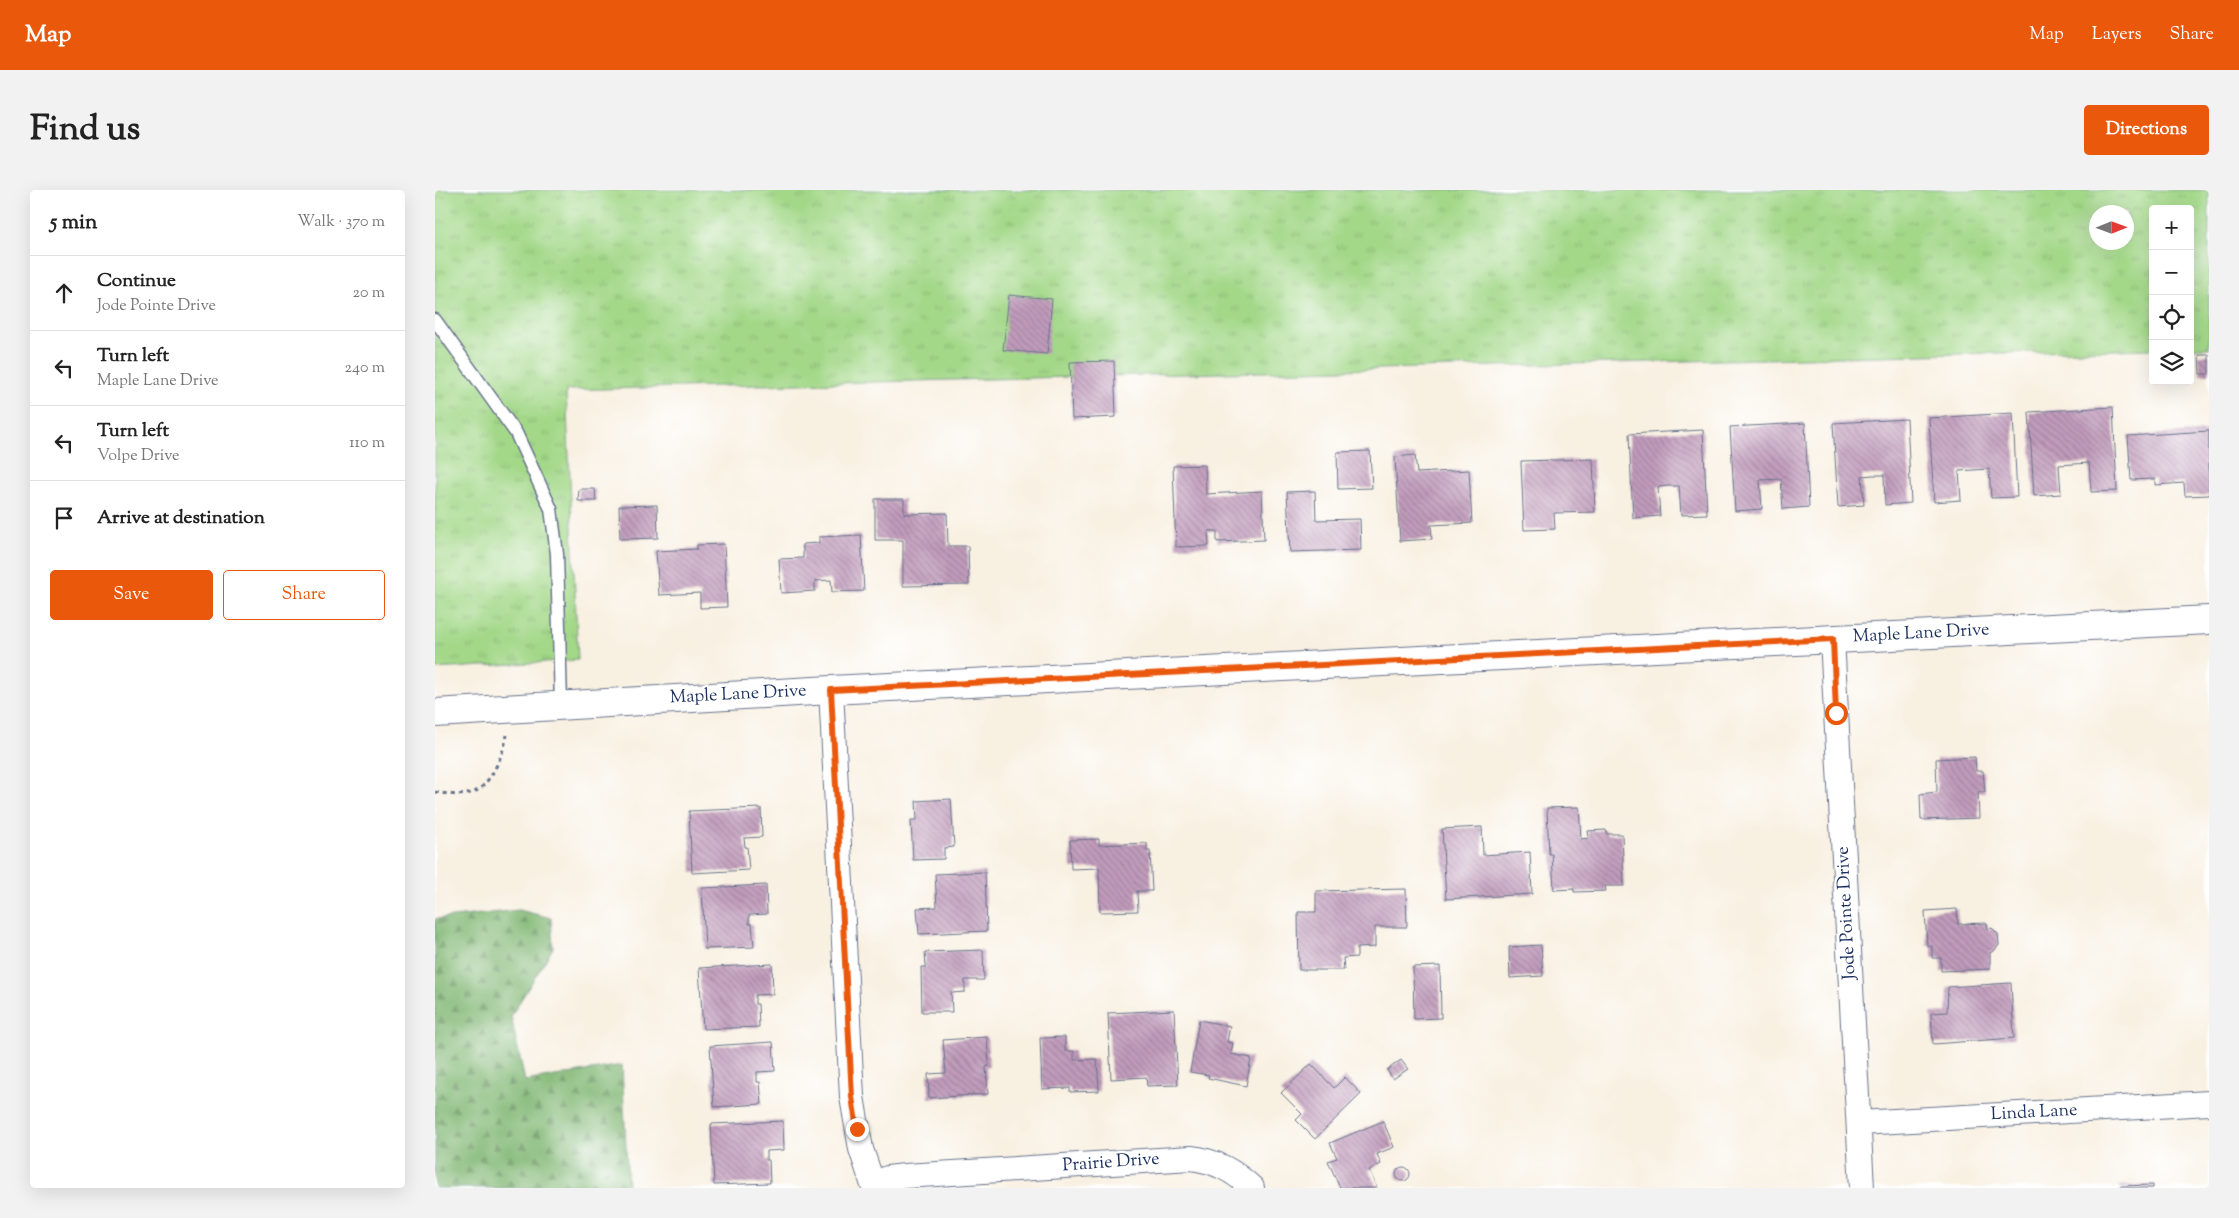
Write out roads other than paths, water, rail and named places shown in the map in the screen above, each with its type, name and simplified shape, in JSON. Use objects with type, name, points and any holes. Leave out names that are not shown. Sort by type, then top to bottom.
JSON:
[{"type":"street","name":"Maple Lane Drive","points":[[435,712],[2209,620]]},
{"type":"street","name":"Jode Pointe Drive","points":[[1833,639],[1862,1188]]},
{"type":"street","points":[[831,690],[852,1097],[861,1149],[874,1186]]},
{"type":"street","name":"Linda Lane","points":[[1859,1123],[2209,1104]]},
{"type":"street","name":"Prairie Drive","points":[[874,1186],[888,1178],[905,1176],[1191,1158],[1206,1160],[1220,1165],[1236,1173],[1253,1188]]},
{"type":"lane","points":[[435,320],[516,433],[551,510],[557,554],[561,704]]}]
